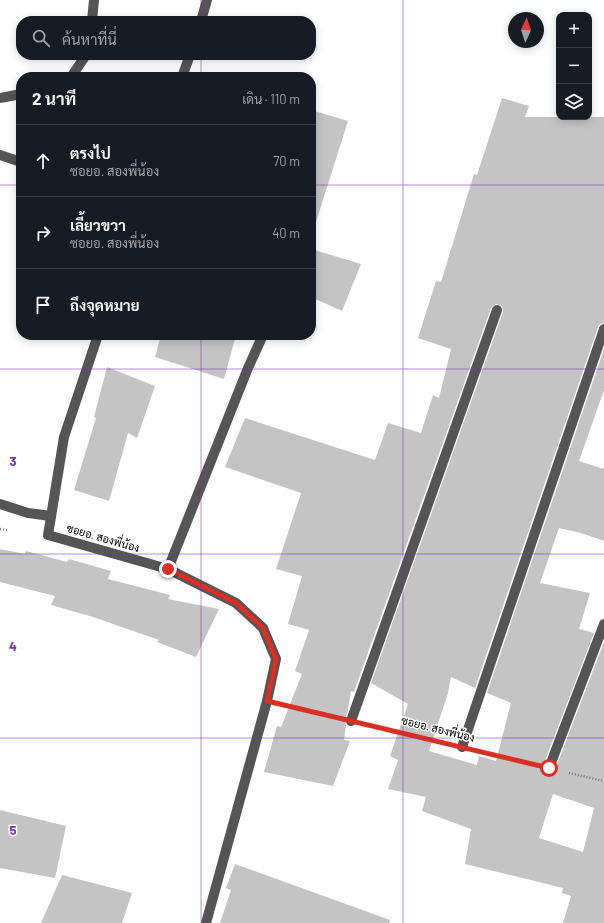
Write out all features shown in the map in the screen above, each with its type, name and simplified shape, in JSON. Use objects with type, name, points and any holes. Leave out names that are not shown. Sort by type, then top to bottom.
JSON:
[{"type":"street","points":[[92,16],[94,0]]},
{"type":"street","points":[[202,16],[207,0]]},
{"type":"street","points":[[74,72],[83,60]]},
{"type":"street","points":[[184,72],[188,60]]},
{"type":"street","points":[[0,98],[16,95]]},
{"type":"street","points":[[0,155],[16,160]]},
{"type":"street","points":[[351,721],[497,310]]},
{"type":"street","points":[[462,747],[604,329]]},
{"type":"street","name":"ซอยอ. สองพี่น้อง","points":[[96,340],[64,437],[48,535],[168,569],[236,603],[263,628],[276,659],[267,701],[206,923]]},
{"type":"street","points":[[168,569],[248,368],[261,340]]},
{"type":"street","points":[[0,504],[28,513],[51,516]]},
{"type":"street","points":[[549,768],[604,624]]},
{"type":"path","name":"ซอยอ. สองพี่น้อง","points":[[267,701],[604,781]]},
{"type":"building","points":[[502,98],[529,106],[525,117],[556,117],[556,120],[592,120],[592,117],[604,117],[604,323],[600,324],[598,327],[475,688],[451,677],[448,693],[429,751],[477,765],[479,756],[496,761],[511,703],[487,693],[604,349],[604,390],[579,461],[604,469],[604,541],[581,533],[559,528],[540,583],[590,593],[579,629],[594,633],[543,766],[546,774],[550,774],[555,770],[604,642],[604,923],[563,923],[571,896],[562,893],[563,888],[465,864],[471,829],[422,811],[426,797],[388,789],[398,760],[390,756],[408,704],[371,683],[503,312],[502,306],[496,304],[491,308],[354,692],[351,691],[345,719],[346,725],[344,740],[350,741],[333,786],[264,772],[277,726],[281,727],[302,674],[295,671],[309,630],[288,624],[302,576],[276,569],[301,493],[225,467],[245,418],[375,460],[388,423],[421,433],[433,395],[439,398],[451,349],[418,338],[436,281],[441,282],[474,174],[477,175]],"holes":[[[553,794],[594,808],[583,852],[539,838]]]},
{"type":"building","points":[[316,111],[348,121],[316,222]]},
{"type":"building","points":[[316,250],[361,264],[342,311],[316,299]]},
{"type":"building","points":[[160,340],[235,340],[224,379],[155,357]]},
{"type":"building","points":[[107,367],[155,386],[137,438],[128,433],[109,501],[74,490],[96,418],[94,417]]},
{"type":"building","points":[[0,549],[25,554],[26,551],[67,562],[69,559],[111,571],[108,579],[170,595],[168,599],[219,609],[196,657],[157,642],[159,640],[93,617],[51,605],[55,596],[0,582]]},
{"type":"building","points":[[0,810],[66,826],[55,878],[0,868]]},
{"type":"building","points":[[235,864],[390,920],[389,923],[220,923],[231,890],[226,888]]},
{"type":"building","points":[[62,875],[132,893],[122,923],[41,923]]},
{"type":"route","points":[[168,569],[236,603],[263,628],[276,659],[267,701],[549,768]]}]
